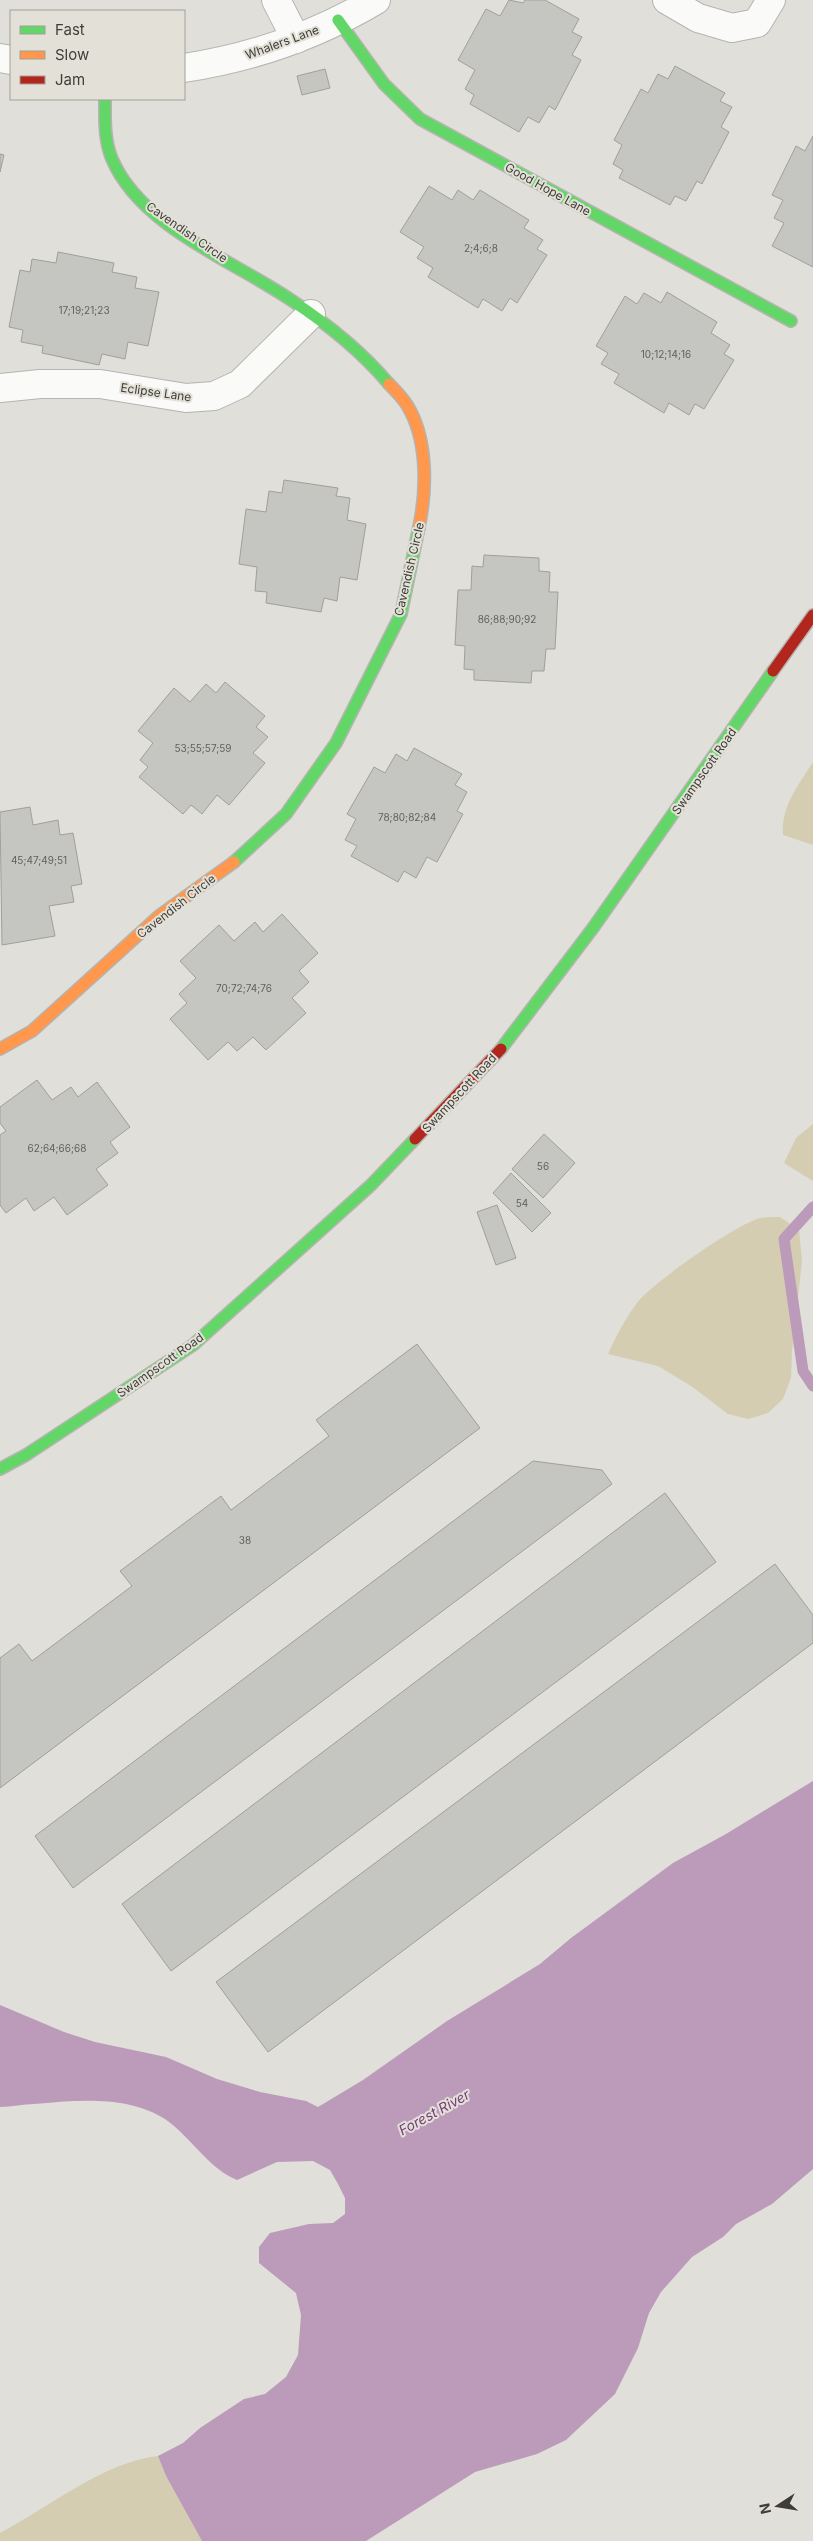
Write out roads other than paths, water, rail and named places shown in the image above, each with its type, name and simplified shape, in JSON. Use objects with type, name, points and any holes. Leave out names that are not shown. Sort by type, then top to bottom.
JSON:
[{"type":"street","points":[[276,0],[296,39]]},
{"type":"street","name":"Whalers Lane","points":[[185,68],[225,62],[296,39],[376,0]]},
{"type":"street","points":[[667,0],[698,18],[732,28],[757,23],[771,0]]},
{"type":"street","name":"Good Hope Lane","points":[[338,20],[384,84],[420,119],[791,321]]},
{"type":"street","name":"Cavendish Circle","points":[[0,1049],[32,1031],[159,916],[234,862],[286,814],[336,743],[401,614],[425,500],[420,441],[407,405],[370,361],[311,314],[156,214],[133,192],[112,160],[106,134],[105,100]]},
{"type":"street","name":"Eclipse Lane","points":[[0,388],[40,384],[100,384],[186,398],[214,396],[240,384],[311,314]]},
{"type":"street","name":"Swampscott Road","points":[[0,1468],[26,1455],[194,1345],[371,1184],[450,1104],[514,1034],[593,928],[813,614]]},
{"type":"water","points":[[813,1781],[813,2169],[772,2204],[736,2224],[723,2237],[692,2257],[661,2292],[649,2313],[638,2348],[615,2394],[566,2440],[537,2454],[475,2472],[366,2541],[202,2541],[166,2476],[158,2456],[183,2443],[200,2428],[244,2399],[265,2394],[286,2377],[298,2355],[301,2315],[296,2293],[259,2263],[259,2247],[270,2233],[309,2224],[333,2223],[345,2214],[345,2198],[330,2170],[313,2161],[277,2162],[237,2180],[217,2168],[165,2119],[135,2106],[101,2101],[84,2101],[0,2107],[0,2005],[64,2032],[95,2042],[166,2057],[217,2079],[260,2092],[306,2101],[318,2107],[363,2080],[447,2021],[540,1964],[571,1938],[673,1863],[726,1834]]},
{"type":"waterway","name":"Forest River","points":[[813,1207],[784,1239],[803,1371],[813,1386]]}]
